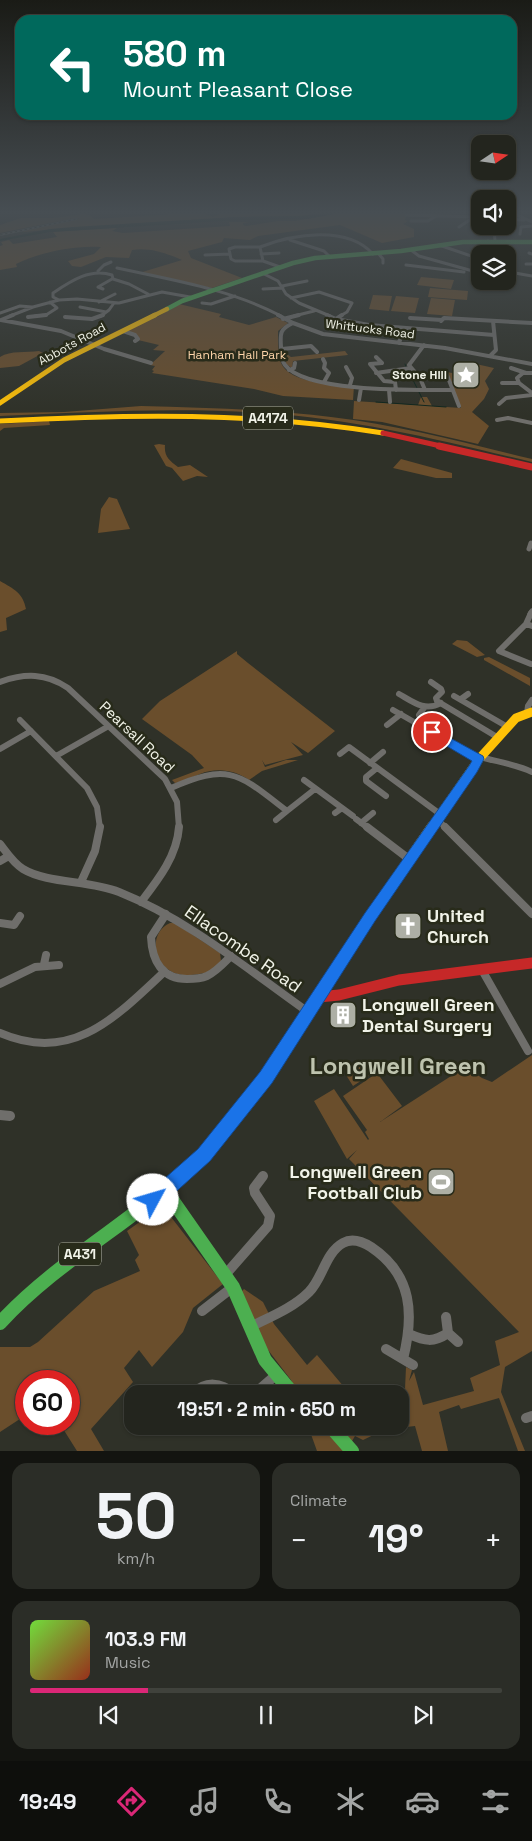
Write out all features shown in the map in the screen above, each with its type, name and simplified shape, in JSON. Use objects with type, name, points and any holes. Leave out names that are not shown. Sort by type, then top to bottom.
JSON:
[{"type":"main road","name":"Abbots Road","points":[[0,403],[11,398],[48,370],[92,344],[123,331],[190,297],[239,281]]},
{"type":"main road","name":"A4174","points":[[0,419],[181,411],[274,415],[378,428],[532,463]]},
{"type":"main road","name":"A4174","points":[[0,419],[154,414],[222,415],[286,419],[408,438],[532,467]]},
{"type":"main road","name":"A431","points":[[0,1324],[12,1309],[45,1281],[166,1191],[204,1155],[266,1077],[409,859],[479,758],[506,726],[516,718],[530,712]]},
{"type":"main road","points":[[319,997],[346,993],[399,980],[532,963]]},
{"type":"main road","points":[[328,983],[346,993]]},
{"type":"main road","points":[[166,1191],[233,1288],[265,1360],[285,1385]]},
{"type":"main road","points":[[338,1435],[352,1451]]},
{"type":"street","points":[[59,300],[53,296],[53,293],[73,281]]},
{"type":"street","points":[[100,289],[99,286],[109,281]]},
{"type":"street","points":[[118,281],[148,294]]},
{"type":"street","name":"Whittucks Road","points":[[169,281],[214,289],[235,296],[260,305],[283,319],[322,335],[424,345],[532,364]]},
{"type":"street","points":[[276,281],[291,298],[314,311],[336,319],[361,324],[494,335]]},
{"type":"street","points":[[263,289],[307,282]]},
{"type":"street","points":[[177,286],[182,284]]},
{"type":"street","points":[[167,292],[172,289]]},
{"type":"street","points":[[0,320],[33,307],[59,300],[77,299],[114,303],[124,302],[148,294],[167,292],[190,297]]},
{"type":"street","points":[[291,298],[319,292],[352,303],[347,312],[336,319]]},
{"type":"street","points":[[99,302],[115,294]]},
{"type":"street","points":[[202,303],[211,304],[235,296]]},
{"type":"street","points":[[28,317],[46,315],[57,308],[50,302]]},
{"type":"street","points":[[73,314],[67,317],[90,320],[107,312],[114,303]]},
{"type":"street","points":[[0,313],[20,306],[33,307]]},
{"type":"street","points":[[81,309],[107,312]]},
{"type":"street","points":[[283,319],[314,311]]},
{"type":"street","points":[[413,317],[441,321],[444,318],[532,323]]},
{"type":"street","points":[[0,320],[49,328],[151,363]]},
{"type":"street","points":[[490,356],[496,350],[493,321]]},
{"type":"street","points":[[292,323],[281,330],[282,361],[289,370],[303,378],[361,388],[453,390]]},
{"type":"street","points":[[399,343],[404,328]]},
{"type":"street","points":[[123,331],[135,335],[138,340]]},
{"type":"street","points":[[303,334],[311,333],[332,339]]},
{"type":"street","points":[[282,350],[313,345],[317,352]]},
{"type":"street","points":[[424,345],[409,364],[420,378],[425,390]]},
{"type":"street","points":[[287,349],[290,355]]},
{"type":"street","points":[[376,357],[382,363],[370,364],[384,381],[395,382],[396,390]]},
{"type":"street","points":[[323,359],[325,363],[324,368],[329,373],[324,382]]},
{"type":"street","points":[[289,370],[294,368],[295,363]]},
{"type":"street","points":[[346,367],[352,378],[350,385]]},
{"type":"street","points":[[376,372],[411,368]]},
{"type":"street","points":[[511,368],[532,373]]},
{"type":"street","points":[[518,383],[517,378],[526,373]]},
{"type":"street","points":[[447,376],[459,406]]},
{"type":"street","points":[[499,404],[506,398],[526,397],[532,394],[518,383],[502,383]]},
{"type":"street","points":[[359,400],[361,388]]},
{"type":"street","points":[[389,390],[390,402]]},
{"type":"street","points":[[526,397],[532,401]]},
{"type":"street","points":[[497,420],[508,418],[530,423]]},
{"type":"street","points":[[531,664],[499,650],[510,643],[514,634],[529,625],[532,610]]},
{"type":"street","name":"Pearsall Road","points":[[0,682],[29,675],[54,680],[69,689],[107,727],[159,773],[171,788],[179,815],[177,841],[173,855],[142,902]]},
{"type":"street","points":[[431,682],[441,689],[442,692],[436,698],[441,703],[497,737]]},
{"type":"street","points":[[399,694],[424,708],[432,708],[441,703]]},
{"type":"street","points":[[461,700],[468,694]]},
{"type":"street","points":[[454,696],[506,726]]},
{"type":"street","points":[[530,712],[528,706],[532,700]]},
{"type":"street","points":[[419,715],[424,708]]},
{"type":"street","points":[[393,710],[479,758],[506,765],[518,765],[532,772]]},
{"type":"street","points":[[388,725],[401,714]]},
{"type":"street","points":[[20,720],[78,776],[92,793],[99,812],[100,833],[98,843],[82,882]]},
{"type":"street","points":[[56,756],[107,727]]},
{"type":"street","points":[[0,749],[31,732]]},
{"type":"street","points":[[340,754],[349,747],[438,816],[532,914]]},
{"type":"street","points":[[370,763],[384,752]]},
{"type":"street","points":[[377,768],[366,777],[366,781],[386,796]]},
{"type":"street","points":[[171,788],[197,777],[216,773],[233,775],[242,779],[287,811]]},
{"type":"street","points":[[304,780],[409,859]]},
{"type":"street","points":[[276,820],[316,788]]},
{"type":"street","points":[[335,813],[342,808]]},
{"type":"street","points":[[357,819],[373,813]]},
{"type":"street","name":"Ellacombe Road","points":[[0,844],[4,859],[40,877],[106,887],[166,914],[199,933],[308,1012]]},
{"type":"street","points":[[166,914],[151,937],[153,960],[164,973],[172,978],[184,980],[207,976],[231,956]]},
{"type":"street","points":[[0,923],[14,924],[20,916]]},
{"type":"street","points":[[0,984],[45,959],[59,965]]},
{"type":"street","points":[[482,970],[528,1050]]},
{"type":"street","points":[[0,1034],[32,1042],[52,1043],[75,1040],[92,1033],[106,1024],[164,973]]},
{"type":"street","points":[[225,1275],[268,1226],[270,1216],[255,1193],[254,1188],[263,1176]]},
{"type":"street","points":[[250,1327],[291,1305],[309,1292],[321,1276],[331,1255],[339,1246],[350,1240],[362,1241],[376,1250],[395,1270],[408,1300],[410,1312],[409,1334],[402,1359]]},
{"type":"street","points":[[202,1311],[233,1288]]},
{"type":"street","points":[[446,1317],[448,1333],[458,1342]]},
{"type":"street","points":[[409,1334],[431,1342],[439,1340],[448,1333]]},
{"type":"street","points":[[386,1349],[413,1365]]},
{"type":"street","points":[[264,1385],[276,1375]]},
{"type":"street","points":[[204,1385],[215,1382],[223,1385]]},
{"type":"green space","points":[[177,281],[234,281],[212,288]]},
{"type":"green space","points":[[419,281],[454,281],[451,289],[417,285]]},
{"type":"green space","points":[[430,288],[468,291],[467,300],[428,297]]},
{"type":"green space","points":[[373,295],[392,296],[389,311],[369,309]]},
{"type":"green space","points":[[396,296],[419,298],[415,313],[391,311]]},
{"type":"green space","points":[[431,298],[455,300],[452,316],[427,314]]},
{"type":"green space","name":"Hanham Hall Park","points":[[179,304],[221,314],[219,317],[249,325],[276,317],[288,323],[278,331],[280,359],[286,370],[303,379],[314,382],[354,386],[353,400],[283,396],[254,389],[152,373],[155,366],[150,365],[165,351],[153,350],[159,345],[138,340],[137,337],[125,331],[159,316]]},
{"type":"green space","points":[[39,351],[43,353],[19,366],[0,368],[0,357],[4,355]]},
{"type":"green space","points":[[345,351],[348,355],[293,361],[292,368],[286,364],[284,352],[291,357]]},
{"type":"green space","points":[[467,362],[494,368],[485,381],[489,389],[484,399],[472,412],[489,426],[478,444],[382,422],[353,419],[354,401],[418,405],[421,397],[427,397],[432,406],[461,408],[447,372],[457,374]]},
{"type":"green space","points":[[141,406],[307,414],[356,420],[457,441],[532,459],[532,462],[366,426],[333,420],[265,413],[165,410],[0,416],[0,413],[64,412]]},
{"type":"green space","points":[[49,421],[50,425],[4,428],[0,431],[0,424]]},
{"type":"green space","points":[[154,445],[165,445],[165,452],[168,458],[178,467],[190,465],[208,477],[197,476],[183,481],[172,468],[166,466]]},
{"type":"green space","points":[[401,459],[452,473],[452,478],[436,478],[393,468]]},
{"type":"green space","points":[[109,497],[117,499],[130,529],[98,533],[101,509]]},
{"type":"green space","points":[[0,581],[20,595],[26,609],[6,618],[7,630],[0,632]]},
{"type":"green space","points":[[457,640],[467,641],[485,655],[477,657],[452,644]]},
{"type":"green space","points":[[237,651],[237,654],[248,663],[335,731],[308,753],[291,742],[303,755],[265,765],[262,760],[265,767],[286,760],[298,760],[262,771],[249,780],[232,772],[219,770],[206,772],[175,783],[172,780],[204,768],[192,755],[142,719],[160,701]]},
{"type":"green space","points":[[489,657],[530,678],[530,686],[484,660],[484,658]]},
{"type":"green space","points":[[170,923],[175,923],[220,953],[221,961],[211,970],[199,974],[183,975],[169,970],[159,959],[156,945],[159,932]]},
{"type":"green space","points":[[532,1055],[532,1351],[505,1367],[501,1392],[525,1451],[518,1451],[499,1398],[461,1409],[459,1405],[439,1412],[448,1451],[422,1451],[415,1426],[409,1427],[409,1385],[405,1385],[406,1367],[412,1370],[409,1381],[414,1372],[423,1405],[474,1391],[470,1378],[500,1365],[495,1341],[519,1332],[349,1159],[357,1150],[347,1159],[314,1101],[334,1089],[368,1140],[365,1132],[367,1130],[343,1096],[377,1073],[402,1106],[380,1122],[465,1067],[492,1082]]},
{"type":"green space","points":[[366,1063],[373,1073],[353,1086],[346,1075]]},
{"type":"green space","points":[[160,1213],[171,1217],[223,1284],[193,1308],[183,1332],[152,1367],[139,1350],[124,1368],[133,1382],[130,1385],[124,1385],[124,1392],[91,1429],[104,1451],[77,1451],[67,1435],[80,1435],[80,1370],[15,1370],[15,1422],[0,1432],[0,1347],[30,1347],[38,1342],[94,1291],[140,1271],[135,1260],[139,1255],[127,1231],[148,1216]]},
{"type":"green space","points":[[244,1289],[263,1302],[274,1324],[307,1365],[317,1355],[342,1385],[293,1385],[265,1346],[241,1292]]},
{"type":"green space","points":[[311,1435],[373,1435],[363,1440],[355,1436],[346,1451],[317,1451]]},
{"type":"waterway","points":[[408,369],[412,378]]},
{"type":"waterway","points":[[413,380],[417,388]]},
{"type":"waterway","points":[[419,392],[424,402]]},
{"type":"waterway","points":[[376,402],[446,407]]},
{"type":"traffic: fast","points":[[167,309],[182,301],[241,281]]},
{"type":"traffic: fast","points":[[0,1323],[34,1290],[147,1205],[189,1169]]},
{"type":"traffic: fast","points":[[166,1191],[233,1287],[265,1360],[286,1385]]},
{"type":"traffic: fast","points":[[338,1435],[352,1451]]},
{"type":"traffic: slow","points":[[0,403],[43,372],[64,360],[167,309]]},
{"type":"traffic: slow","points":[[0,421],[192,415],[288,420],[383,433]]},
{"type":"traffic: slow","points":[[383,898],[479,759],[516,718],[532,712]]},
{"type":"traffic: jam","points":[[383,433],[532,467]]},
{"type":"traffic: jam","points":[[189,1169],[204,1155],[266,1077],[383,898]]},
{"type":"traffic: jam","points":[[319,997],[339,995],[399,980],[532,963]]},
{"type":"place","name":"Stone Hill","points":[[466,375]]},
{"type":"place","name":"United Church","points":[[408,926]]},
{"type":"place","name":"Longwell Green Dental Surgery","points":[[343,1015]]},
{"type":"place","name":"Longwell Green Football Club","points":[[441,1182]]},
{"type":"district","name":"Longwell Green","points":[[398,1066]]},
{"type":"route","points":[[153,1200],[166,1191],[204,1155],[266,1077],[294,1031],[319,997],[394,881],[473,769],[478,759],[432,732]]}]
